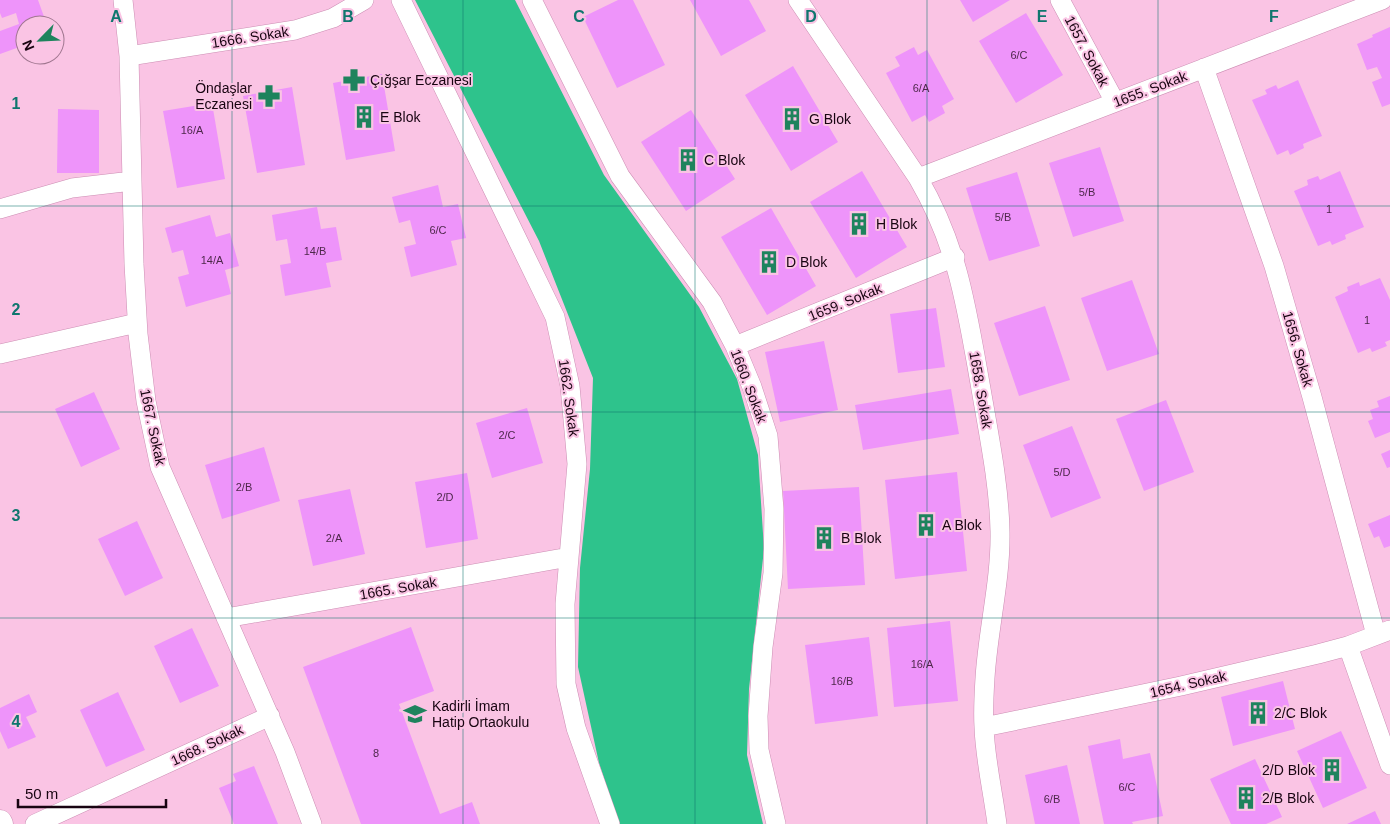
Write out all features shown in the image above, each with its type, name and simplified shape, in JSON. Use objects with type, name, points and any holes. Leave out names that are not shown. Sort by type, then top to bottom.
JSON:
[{"type":"street","name":"1667. Sokak","points":[[123,0],[130,56],[132,181],[138,323],[146,401],[160,467],[270,716],[312,824]]},
{"type":"street","name":"1666. Sokak","points":[[130,56],[295,30],[333,18],[364,0]]},
{"type":"street","name":"1662. Sokak","points":[[401,0],[555,317],[570,386],[577,464],[565,604],[566,684],[576,728],[610,824]]},
{"type":"street","name":"1660. Sokak","points":[[532,0],[620,176],[712,302],[735,346],[752,387],[768,436],[774,500],[773,572],[763,647],[758,716],[758,750],[776,824]]},
{"type":"street","name":"1658. Sokak","points":[[798,0],[918,178],[932,202],[955,257],[964,291],[984,404],[1000,532],[985,677],[984,727],[997,824]]},
{"type":"street","name":"1657. Sokak","points":[[1060,0],[1115,102]]},
{"type":"street","name":"1655. Sokak","points":[[918,178],[1382,0]]},
{"type":"street","name":"1656. Sokak","points":[[1204,68],[1274,266],[1383,633]]},
{"type":"street","points":[[0,209],[72,188],[132,181]]},
{"type":"street","name":"1659. Sokak","points":[[735,346],[955,257]]},
{"type":"street","points":[[0,354],[138,323]]},
{"type":"street","name":"1665. Sokak","points":[[226,618],[569,557]]},
{"type":"street","name":"1654. Sokak","points":[[984,727],[1181,686],[1348,646],[1383,633]]},
{"type":"street","points":[[1348,646],[1390,765]]},
{"type":"street","name":"1668. Sokak","points":[[35,824],[270,716]]},
{"type":"green space","points":[[415,0],[515,0],[604,175],[699,307],[737,379],[758,455],[764,549],[749,689],[747,755],[763,824],[619,824],[599,763],[578,667],[580,568],[590,469],[593,378],[539,241]]},
{"type":"building","points":[[0,0],[38,0],[43,15],[17,15],[16,13],[2,18]]},
{"type":"building","points":[[618,0],[633,0],[665,65],[617,88],[583,17]]},
{"type":"building","points":[[690,0],[749,0],[766,31],[721,56]]},
{"type":"building","points":[[960,0],[1010,0],[973,22]]},
{"type":"building","points":[[1026,13],[1063,75],[1016,103],[979,41]]},
{"type":"building","points":[[15,25],[15,49],[0,54],[0,31]]},
{"type":"building","points":[[1390,27],[1390,104],[1382,107],[1372,82],[1382,78],[1377,67],[1367,70],[1357,44]]},
{"type":"building","points":[[914,47],[918,55],[927,50],[954,99],[942,106],[945,113],[929,122],[925,115],[912,122],[886,73],[900,66],[895,57]]},
{"type":"building","name":"G Blok","points":[[793,66],[838,142],[791,171],[745,95]]},
{"type":"building","name":"E Blok","points":[[382,74],[395,151],[346,160],[333,83]]},
{"type":"building","points":[[1298,80],[1322,136],[1303,144],[1304,148],[1290,155],[1288,150],[1277,155],[1252,100],[1267,94],[1265,90],[1276,85],[1278,89]]},
{"type":"building","points":[[292,87],[305,165],[257,173],[243,96]]},
{"type":"building","points":[[212,103],[225,179],[177,188],[163,111]]},
{"type":"building","points":[[58,109],[99,110],[99,173],[57,173]]},
{"type":"building","name":"C Blok","points":[[691,110],[735,179],[686,211],[641,142]]},
{"type":"building","points":[[1100,147],[1124,221],[1073,237],[1049,163]]},
{"type":"building","name":"H Blok","points":[[862,171],[907,247],[856,278],[810,202]]},
{"type":"building","points":[[1340,171],[1364,227],[1345,235],[1346,239],[1332,245],[1330,241],[1318,246],[1294,191],[1308,185],[1307,180],[1318,176],[1320,180]]},
{"type":"building","points":[[1017,172],[1040,246],[989,261],[966,188]]},
{"type":"building","points":[[438,185],[443,207],[458,204],[466,238],[451,241],[457,265],[411,277],[404,247],[416,244],[410,220],[399,223],[392,197]]},
{"type":"building","points":[[317,207],[321,229],[336,227],[342,260],[326,263],[331,287],[285,296],[280,265],[291,263],[287,239],[276,241],[272,215]]},
{"type":"building","name":"D Blok","points":[[771,208],[816,286],[767,315],[721,237]]},
{"type":"building","points":[[210,215],[216,237],[230,233],[239,266],[225,270],[231,294],[186,307],[178,277],[189,274],[183,250],[172,253],[165,228]]},
{"type":"building","points":[[1380,278],[1390,300],[1390,340],[1385,342],[1387,346],[1372,352],[1370,348],[1358,353],[1335,297],[1348,291],[1347,287],[1359,282],[1360,286]]},
{"type":"building","points":[[1132,280],[1159,354],[1107,371],[1081,298]]},
{"type":"building","points":[[1045,306],[1070,380],[1019,396],[994,323]]},
{"type":"building","points":[[936,308],[945,367],[898,373],[890,314]]},
{"type":"building","points":[[824,341],[838,410],[780,422],[765,352]]},
{"type":"building","points":[[951,389],[959,434],[863,450],[855,405]]},
{"type":"building","points":[[94,392],[120,449],[81,467],[55,409]]},
{"type":"building","points":[[1390,396],[1390,432],[1375,438],[1368,421],[1373,419],[1370,410],[1379,407],[1377,401]]},
{"type":"building","points":[[1166,400],[1194,472],[1144,491],[1116,419]]},
{"type":"building","points":[[527,408],[543,463],[492,478],[476,423]]},
{"type":"building","points":[[1072,426],[1101,498],[1051,518],[1023,445]]},
{"type":"building","points":[[264,447],[280,501],[222,519],[205,465]]},
{"type":"building","points":[[1390,450],[1390,467],[1387,468],[1381,454]]},
{"type":"building","name":"A Blok","points":[[957,472],[967,571],[895,579],[885,480]]},
{"type":"building","points":[[467,473],[478,539],[426,548],[415,482]]},
{"type":"building","name":"B Blok","points":[[859,487],[865,585],[788,589],[783,491]]},
{"type":"building","points":[[350,489],[365,554],[313,566],[298,500]]},
{"type":"building","points":[[1390,515],[1390,546],[1384,548],[1379,536],[1374,538],[1368,524]]},
{"type":"building","points":[[137,521],[163,578],[125,596],[98,539]]},
{"type":"building","points":[[950,621],[958,701],[894,707],[887,628]]},
{"type":"building","points":[[411,627],[434,691],[399,704],[440,814],[472,802],[480,824],[361,824],[303,667]]},
{"type":"building","points":[[192,628],[219,686],[180,703],[154,646]]},
{"type":"building","points":[[869,637],[878,716],[815,724],[805,645]]},
{"type":"building","name":"2/C Blok","points":[[1283,681],[1295,729],[1233,746],[1221,697]]},
{"type":"building","points":[[118,692],[145,750],[106,767],[80,710]]},
{"type":"building","points":[[29,694],[37,712],[26,717],[36,737],[8,749],[0,731],[0,708]]},
{"type":"building","name":"2/D Blok","points":[[1341,731],[1367,788],[1323,808],[1297,751]]},
{"type":"building","points":[[1120,739],[1123,759],[1150,753],[1163,816],[1132,822],[1133,824],[1104,824],[1088,746]]},
{"type":"building","name":"2/B Blok","points":[[1255,759],[1282,817],[1266,824],[1231,824],[1210,779]]},
{"type":"building","points":[[1067,765],[1080,824],[1035,824],[1025,775]]},
{"type":"building","points":[[254,766],[278,824],[234,824],[219,788],[236,781],[233,774]]},
{"type":"building","points":[[1375,811],[1381,824],[1347,824]]},
{"type":"place","name":"Çığşar Eczanesi","points":[[354,80]]},
{"type":"place","name":"Öndaşlar Eczanesi","points":[[269,96]]},
{"type":"place","name":"E Blok","points":[[364,117]]},
{"type":"place","name":"G Blok","points":[[792,119]]},
{"type":"place","name":"C Blok","points":[[688,160]]},
{"type":"place","name":"H Blok","points":[[859,224]]},
{"type":"place","name":"D Blok","points":[[769,262]]},
{"type":"place","name":"A Blok","points":[[926,525]]},
{"type":"place","name":"B Blok","points":[[824,538]]},
{"type":"place","name":"2/C Blok","points":[[1258,713]]},
{"type":"place","name":"Kadirli İmam Hatip Ortaokulu","points":[[415,714]]},
{"type":"place","name":"2/D Blok","points":[[1332,770]]},
{"type":"place","name":"2/B Blok","points":[[1246,798]]}]
